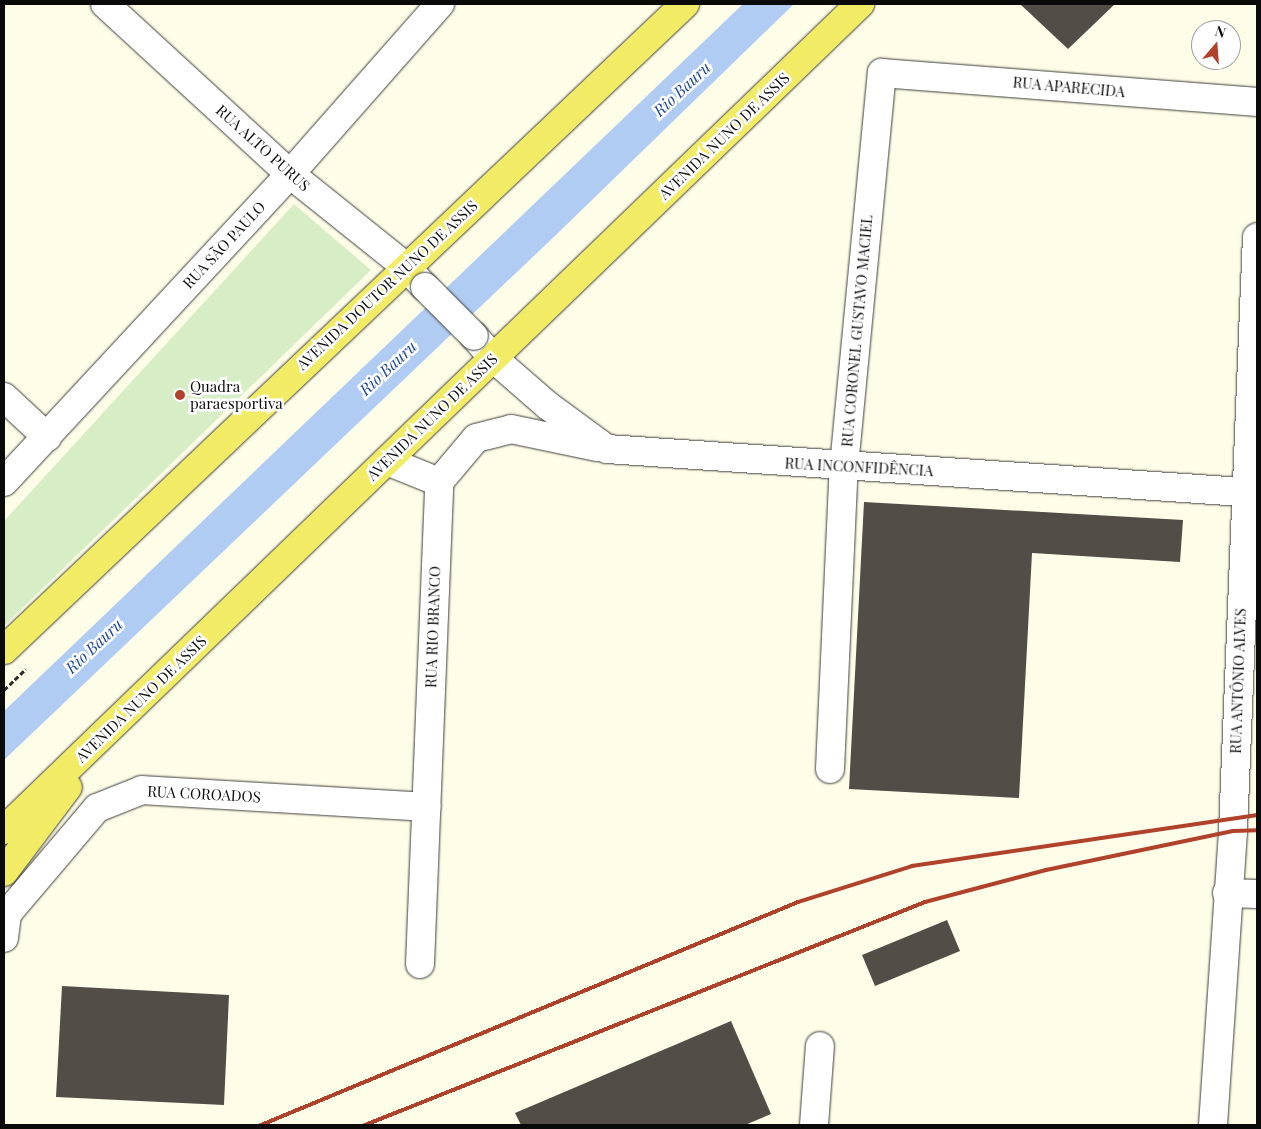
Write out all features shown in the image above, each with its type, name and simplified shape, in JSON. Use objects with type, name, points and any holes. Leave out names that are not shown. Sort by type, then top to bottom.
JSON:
[{"type":"main road","name":"AVENIDA DOUTOR NUNO DE ASSIS","points":[[4,650],[685,4]]},
{"type":"main road","name":"AVENIDA NUNO DE ASSIS","points":[[4,830],[860,4]]},
{"type":"main road","points":[[4,872],[116,724]]},
{"type":"street","name":"RUA ALTO PURUS","points":[[104,4],[290,174],[406,267],[493,358]]},
{"type":"street","name":"RUA SÃO PAULO","points":[[4,482],[290,174],[440,4]]},
{"type":"street","name":"RUA APARECIDA","points":[[882,72],[1257,102]]},
{"type":"street","name":"RUA CORONEL GUSTAVO MACIEL","points":[[830,769],[844,466],[882,72]]},
{"type":"street","name":"RUA ANTÔNIO ALVES","points":[[1212,1125],[1233,823],[1251,493],[1257,237]]},
{"type":"street","points":[[493,358],[547,405],[607,449]]},
{"type":"street","points":[[4,397],[47,437]]},
{"type":"street","points":[[387,461],[439,482],[476,438],[511,429],[607,449]]},
{"type":"street","name":"RUA INCONFIDÊNCIA","points":[[607,449],[1251,493]]},
{"type":"street","name":"RUA RIO BRANCO","points":[[420,964],[439,482]]},
{"type":"street","name":"RUA COROADOS","points":[[5,921],[96,808],[142,790],[426,807]]},
{"type":"street","points":[[1227,893],[1257,894]]},
{"type":"street","points":[[807,1121],[820,1046]]},
{"type":"green space","name":"Quadra paraesportiva","points":[[294,204],[371,270],[4,626],[4,521]]},
{"type":"water","name":"Rio Bauru","points":[[743,4],[794,4],[559,232],[4,760],[4,711]]},
{"type":"building","points":[[1020,4],[1115,4],[1068,49]]},
{"type":"building","points":[[864,502],[1183,520],[1180,562],[1032,553],[1019,798],[849,789]]},
{"type":"building","points":[[947,920],[960,951],[875,986],[862,955]]},
{"type":"building","points":[[62,986],[229,995],[224,1105],[56,1097]]},
{"type":"building","points":[[731,1021],[771,1114],[745,1125],[521,1125],[515,1113]]},
{"type":"railway","points":[[261,1125],[798,902],[912,866],[1257,815]]},
{"type":"railway","points":[[365,1125],[925,902],[1046,870],[1233,831],[1257,830]]},
{"type":"place","name":"Quadra paraesportiva","points":[[180,395]]}]
